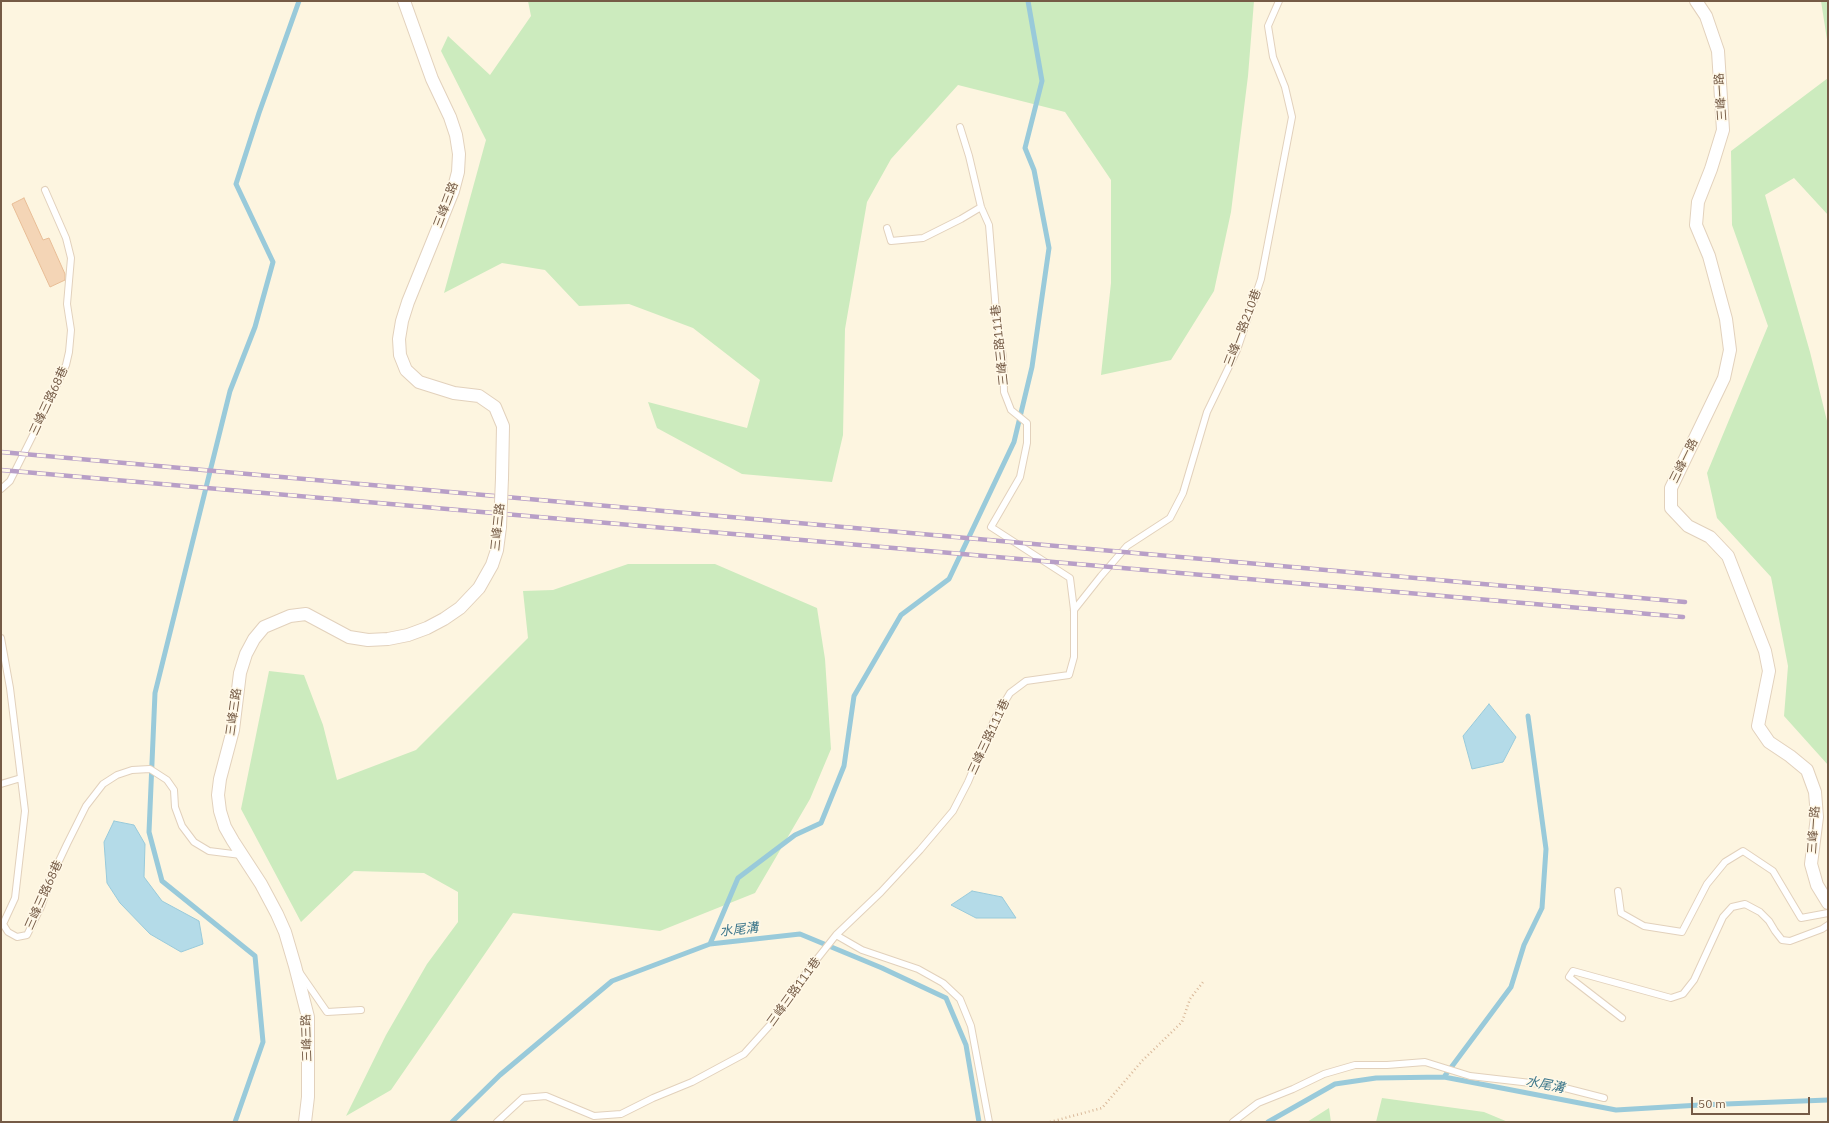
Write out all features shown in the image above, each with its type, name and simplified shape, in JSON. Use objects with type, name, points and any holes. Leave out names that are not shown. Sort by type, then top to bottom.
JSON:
[{"type":"street","name":"三峰三路","points":[[305,1122],[308,1097],[308,1017],[296,966],[285,932],[277,914],[261,884],[241,855],[225,827],[220,811],[218,795],[220,779],[233,730],[240,673],[246,654],[254,639],[264,627],[290,616],[306,614],[349,637],[368,640],[388,639],[408,635],[427,628],[460,608],[479,588],[492,565],[497,550],[500,527],[503,426],[495,407],[479,396],[454,393],[419,382],[406,370],[400,355],[399,339],[402,321],[422,266],[453,191],[458,172],[459,154],[456,135],[450,117],[432,79],[404,1]]},
{"type":"street","name":"三峰一路","points":[[1696,1],[1706,16],[1718,51],[1723,130],[1711,169],[1698,202],[1696,225],[1709,256],[1726,318],[1730,350],[1724,378],[1671,488],[1671,508],[1688,526],[1710,537],[1728,556],[1765,651],[1769,671],[1758,726],[1769,742],[1807,770],[1815,792],[1817,817],[1811,864],[1817,885],[1828,903]]},
{"type":"lane","name":"三峰一路210巷","points":[[1074,610],[1127,546],[1170,518],[1183,493],[1207,412],[1237,350],[1262,279],[1292,117],[1285,87],[1273,57],[1268,26],[1279,1]]},
{"type":"lane","name":"三峰三路111巷","points":[[497,1122],[523,1098],[546,1096],[594,1116],[621,1114],[653,1098],[692,1082],[744,1054],[770,1025],[798,983],[836,936],[906,866],[953,811],[968,782],[995,718],[1010,693],[1026,681],[1069,675],[1074,657],[1074,610],[1070,578],[991,527],[1020,477],[1027,443],[1027,423],[1011,410],[1004,392],[1003,358],[996,324],[989,225],[981,207],[969,156],[960,127]]},
{"type":"lane","name":"三峰三路68巷","points":[[1,489],[10,481],[35,431],[66,365],[69,352],[71,330],[67,304],[71,258],[66,238],[44,190]]},
{"type":"lane","points":[[887,228],[891,241],[923,238],[981,207]]},
{"type":"lane","name":"三峰三路68巷","points":[[1,638],[10,688],[25,811],[15,898],[3,924],[8,932],[17,937],[27,934],[34,923],[51,878],[86,806],[103,784],[117,775],[132,770],[150,769],[167,780],[174,790],[175,807],[182,826],[194,842],[209,850],[241,855]]},
{"type":"lane","points":[[1,784],[21,778]]},
{"type":"lane","points":[[1618,891],[1621,913],[1644,926],[1682,932],[1707,884],[1725,862],[1743,851],[1774,871],[1801,918],[1828,913]]},
{"type":"lane","points":[[1622,1018],[1569,977],[1574,971],[1671,998],[1683,994],[1694,980],[1723,917],[1732,907],[1745,904],[1760,912],[1770,921],[1774,931],[1782,940],[1790,941],[1822,929],[1828,925]]},
{"type":"lane","points":[[836,936],[862,950],[918,969],[943,983],[960,999],[971,1026],[989,1122]]},
{"type":"lane","points":[[296,966],[327,1012],[361,1010]]},
{"type":"lane","points":[[1233,1122],[1258,1103],[1293,1089],[1324,1074],[1355,1065],[1387,1065],[1425,1062],[1470,1076],[1558,1086],[1604,1098]]},
{"type":"path","points":[[1050,1122],[1102,1108],[1142,1061],[1182,1022],[1190,998],[1203,982]]},
{"type":"green space","points":[[528,1],[1254,1],[1248,76],[1231,212],[1214,291],[1171,360],[1101,375],[1111,283],[1111,180],[1065,112],[958,85],[891,159],[867,202],[845,329],[843,435],[832,482],[742,474],[657,428],[648,402],[747,428],[760,380],[693,328],[629,304],[579,306],[545,270],[502,263],[444,293],[486,140],[441,51],[448,36],[490,75],[531,16]]},
{"type":"green space","points":[[1821,1],[1828,1],[1828,46]]},
{"type":"green space","points":[[1828,78],[1828,215],[1794,178],[1765,195],[1810,352],[1828,425],[1828,765],[1784,716],[1788,666],[1771,577],[1717,518],[1707,473],[1768,326],[1732,225],[1731,151]]},
{"type":"green space","points":[[628,564],[715,564],[817,608],[825,659],[831,749],[810,799],[755,893],[660,931],[513,913],[391,1090],[346,1116],[386,1035],[427,964],[458,922],[458,892],[424,873],[354,871],[301,922],[241,809],[269,671],[304,675],[323,725],[337,780],[416,750],[528,638],[523,591],[553,590]]},
{"type":"green space","points":[[1382,1098],[1484,1112],[1508,1122],[1376,1122]]},
{"type":"green space","points":[[1329,1108],[1331,1122],[1307,1122]]},
{"type":"water","points":[[1489,704],[1516,737],[1503,762],[1472,769],[1463,736]]},
{"type":"water","points":[[114,821],[134,825],[145,844],[144,877],[162,901],[199,921],[203,944],[181,952],[150,934],[120,903],[107,883],[104,842]]},
{"type":"water","points":[[972,891],[1002,897],[1016,918],[976,918],[951,905]]},
{"type":"building","points":[[24,198],[43,240],[49,238],[65,274],[65,280],[50,287],[12,204]]},
{"type":"waterway","points":[[235,1122],[263,1042],[255,956],[162,881],[149,832],[155,693],[230,391],[255,327],[273,262],[236,184],[259,113],[299,1]]},
{"type":"waterway","points":[[710,944],[738,878],[795,835],[821,823],[844,766],[854,696],[901,615],[949,579],[1014,442],[1032,367],[1049,248],[1034,170],[1025,148],[1042,81],[1028,1]]},
{"type":"waterway","points":[[1444,1077],[1511,987],[1524,945],[1542,908],[1546,849],[1528,716]]},
{"type":"waterway","name":"水尾溝","points":[[452,1122],[500,1075],[612,981],[710,944],[800,934],[882,968],[946,998],[966,1045],[979,1122]]},
{"type":"waterway","name":"水尾溝","points":[[1268,1122],[1335,1084],[1376,1078],[1444,1077],[1616,1110],[1828,1100]]},
{"type":"railway","points":[[1,452],[1685,602]]},
{"type":"railway","points":[[1,470],[1683,617]]}]
